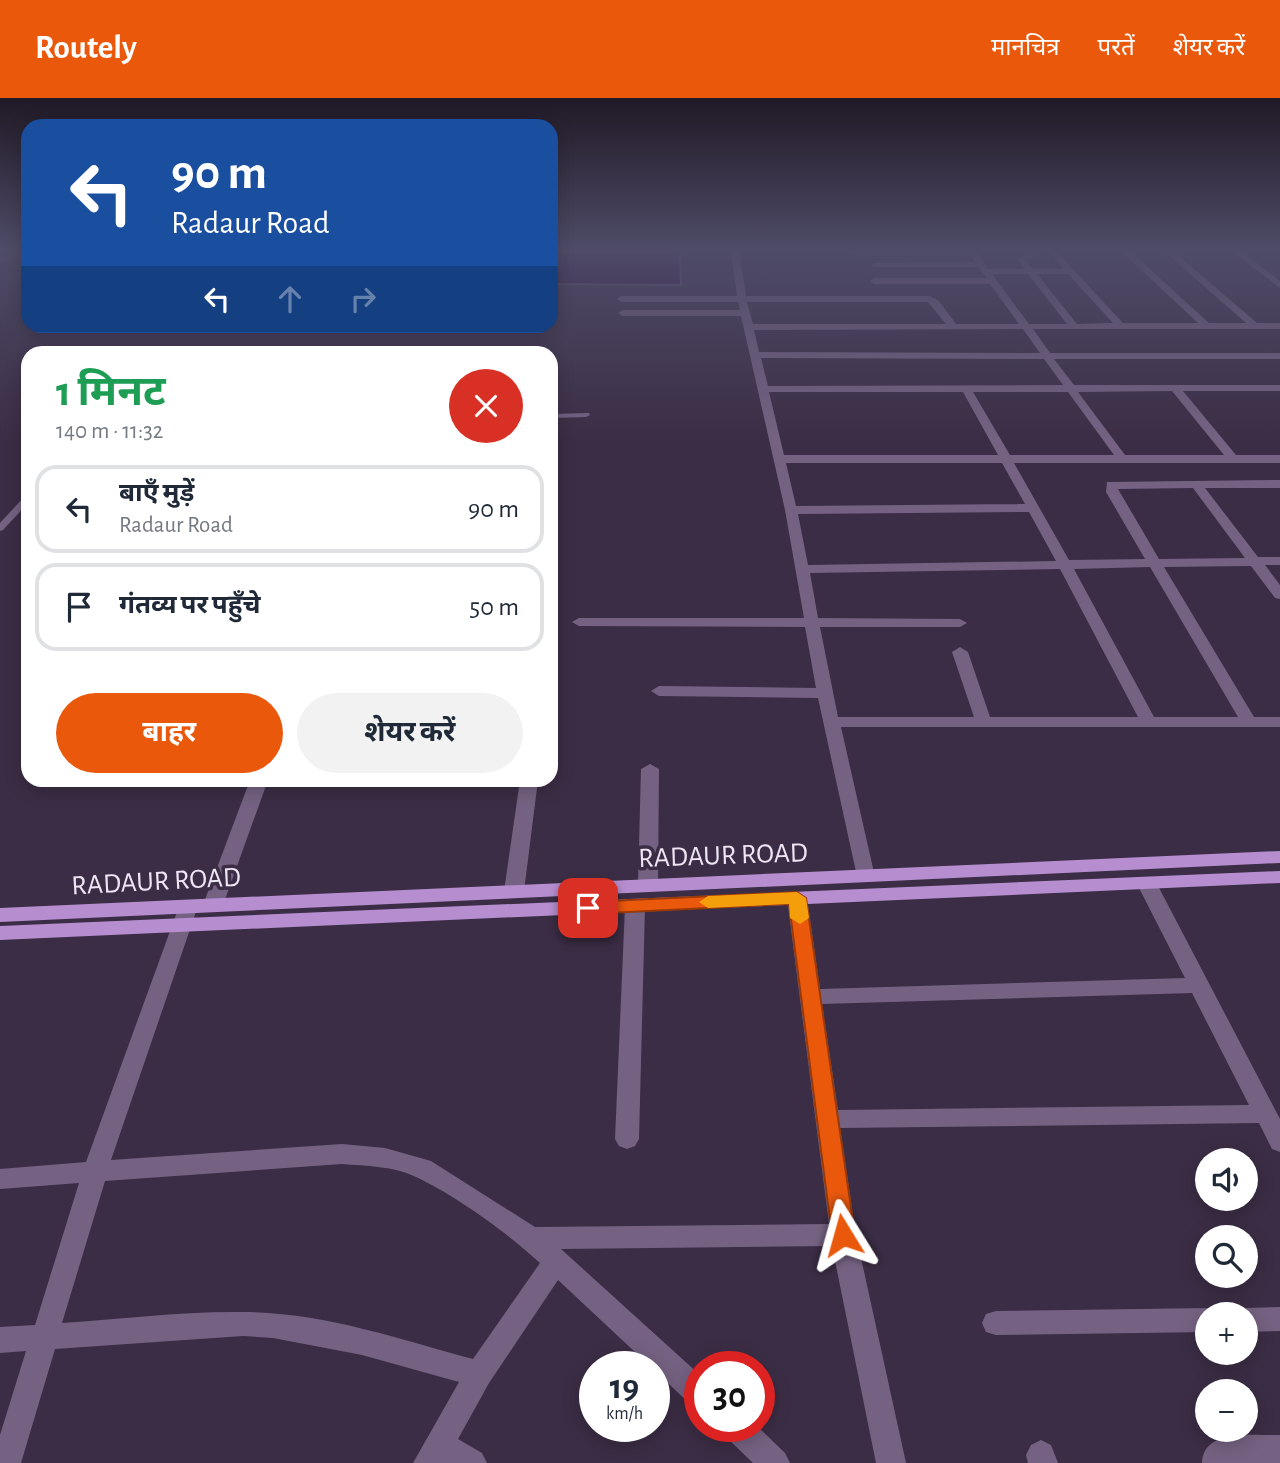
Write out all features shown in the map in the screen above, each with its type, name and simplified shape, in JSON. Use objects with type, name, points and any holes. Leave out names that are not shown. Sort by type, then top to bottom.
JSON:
[{"type":"main road","name":"RADAUR ROAD","points":[[0,933],[185,915],[213,905],[1280,857]]},
{"type":"main road","name":"RADAUR ROAD","points":[[0,915],[185,915],[635,906],[1280,877]]},
{"type":"street","points":[[653,315],[952,326],[1280,326]]},
{"type":"street","points":[[746,315],[791,510],[825,693],[866,877]]},
{"type":"street","points":[[944,315],[952,326]]},
{"type":"street","points":[[1019,315],[1122,459]]},
{"type":"street","points":[[1065,315],[1074,326]]},
{"type":"street","points":[[1110,315],[1120,326]]},
{"type":"street","points":[[1194,315],[1206,326]]},
{"type":"street","points":[[1242,315],[1255,326]]},
{"type":"street","points":[[756,355],[1280,356]]},
{"type":"street","points":[[966,388],[1064,563],[1149,723]]},
{"type":"street","points":[[1175,388],[1233,459]]},
{"type":"street","points":[[1266,388],[1280,402]]},
{"type":"street","points":[[764,389],[1280,388]]},
{"type":"street","points":[[779,459],[1280,459]]},
{"type":"street","points":[[1196,484],[1280,595]]},
{"type":"street","points":[[1249,722],[1112,492],[1111,485],[1280,484]]},
{"type":"street","points":[[791,510],[1033,508]]},
{"type":"street","points":[[801,569],[1064,563],[1280,562]]},
{"type":"street","points":[[579,622],[960,623]]},
{"type":"street","points":[[960,652],[984,723]]},
{"type":"street","points":[[659,691],[825,693]]},
{"type":"street","points":[[832,722],[1280,722]]},
{"type":"street","points":[[648,884],[650,769]]},
{"type":"street","points":[[213,905],[256,787]]},
{"type":"street","points":[[514,891],[528,787]]},
{"type":"street","points":[[827,1119],[1275,1130],[1147,884]]},
{"type":"street","points":[[797,898],[843,1235],[891,1463]]},
{"type":"street","points":[[627,1139],[635,906]]},
{"type":"street","points":[[6,1463],[95,1172],[185,915]]},
{"type":"street","points":[[809,997],[1201,985]]},
{"type":"street","points":[[0,1179],[300,1155],[385,1157],[422,1168],[531,1238],[684,1379]]},
{"type":"street","points":[[531,1238],[843,1235]]},
{"type":"street","points":[[472,1463],[433,1454],[479,1374],[556,1262]]},
{"type":"street","points":[[1258,1320],[1280,1319]]},
{"type":"street","points":[[996,1323],[1195,1320]]},
{"type":"street","points":[[0,1340],[243,1324],[274,1325],[314,1330],[479,1374]]},
{"type":"street","points":[[752,1442],[775,1463]]},
{"type":"street","points":[[1217,1463],[1216,1460],[1225,1451],[1280,1450]]},
{"type":"lane","points":[[558,416],[586,415]]},
{"type":"lane","points":[[0,528],[21,506]]},
{"type":"slow traffic","points":[[708,902],[797,898],[800,918]]},
{"type":"route","points":[[588,908],[797,898],[843,1235]]}]
